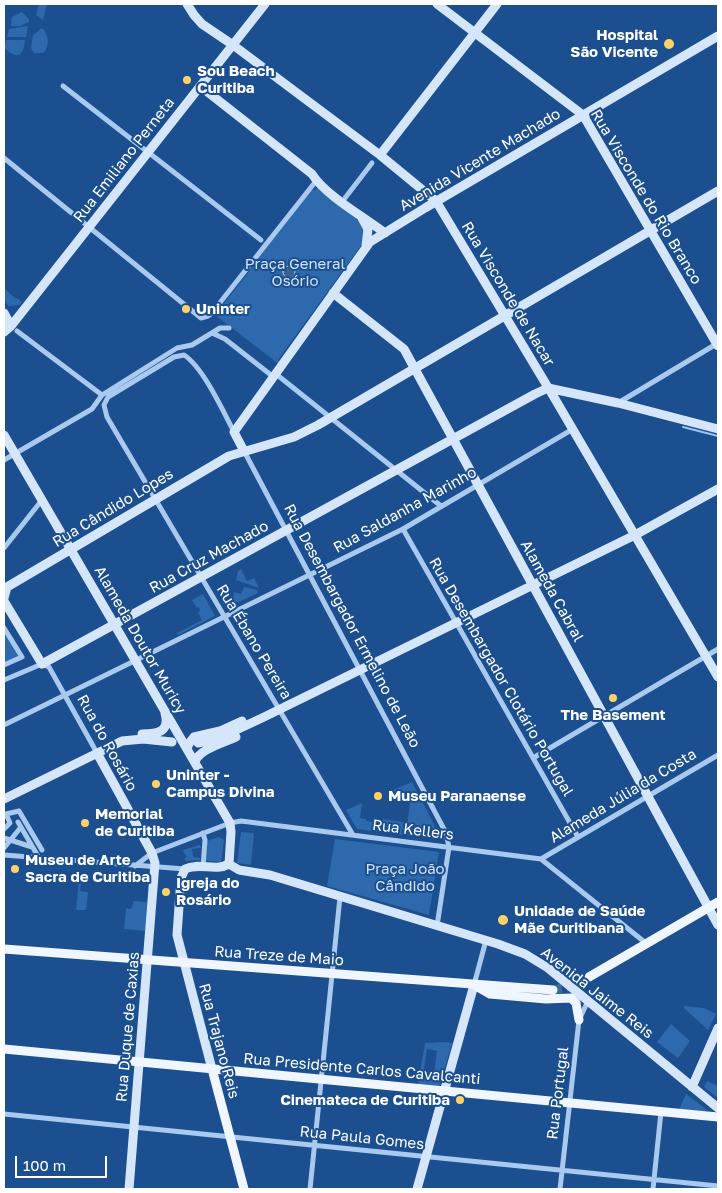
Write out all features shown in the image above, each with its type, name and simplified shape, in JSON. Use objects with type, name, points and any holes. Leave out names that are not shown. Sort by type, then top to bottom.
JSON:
[{"type":"main road","points":[[589,977],[718,902]]},
{"type":"main road","name":"Rua Treze de Maio","points":[[4,949],[553,990]]},
{"type":"main road","points":[[474,985],[490,994],[546,999],[571,998],[576,1003],[579,1020]]},
{"type":"main road","name":"Rua Presidente Carlos Cavalcanti","points":[[4,1049],[718,1117]]},
{"type":"main road","name":"Rua Trajano Reis","points":[[212,1069],[244,1189]]},
{"type":"street","name":"Rua Visconde de Nacar","points":[[186,4],[202,24],[233,45],[380,156],[436,202],[718,677]]},
{"type":"street","name":"Rua Emiliano Perneta","points":[[11,329],[265,4]]},
{"type":"street","name":"Rua Visconde do Rio Branco","points":[[438,4],[583,115],[718,344]]},
{"type":"street","points":[[380,156],[497,4]]},
{"type":"street","name":"Avenida Vicente Machado","points":[[385,233],[718,36]]},
{"type":"street","points":[[63,86],[261,240]]},
{"type":"street","points":[[200,86],[312,174],[316,181],[360,216],[368,229],[366,246]]},
{"type":"street","points":[[4,158],[198,316],[204,318],[211,314],[316,181]]},
{"type":"street","points":[[345,198],[372,163]]},
{"type":"street","name":"Rua Cândido Lopes","points":[[4,601],[6,586],[71,550],[229,456],[294,437],[331,418],[718,191]]},
{"type":"street","points":[[234,432],[273,374],[366,246],[385,233],[360,216]]},
{"type":"street","name":"Alameda Cabral","points":[[333,293],[404,348],[718,925]]},
{"type":"street","points":[[4,313],[11,329],[102,395]]},
{"type":"street","points":[[4,460],[92,409],[102,395],[177,348],[192,345],[221,328],[229,328]]},
{"type":"street","points":[[212,333],[225,339],[273,374],[442,506]]},
{"type":"street","points":[[618,403],[718,344]]},
{"type":"street","name":"Rua Ébano Pereira","points":[[184,355],[174,357],[108,398],[104,405],[107,418],[353,835]]},
{"type":"street","name":"Rua Desembargador Ermelino de Leão","points":[[184,355],[192,362],[207,382],[446,833],[448,847],[437,926]]},
{"type":"street","points":[[548,388],[618,403],[718,429]]},
{"type":"street","name":"Rua Cruz Machado","points":[[42,664],[548,388]]},
{"type":"street","name":"Rua Saldanha Marinho","points":[[4,725],[403,529],[572,429]]},
{"type":"street","name":"Alameda Doutor Muricy","points":[[4,435],[230,823],[229,864]]},
{"type":"street","points":[[198,742],[219,738],[360,670],[635,535],[718,489]]},
{"type":"street","points":[[4,548],[42,500]]},
{"type":"street","name":"Rua Desembargador Clotário Portugal","points":[[403,529],[578,837]]},
{"type":"street","points":[[4,601],[42,664],[4,680]]},
{"type":"street","points":[[4,628],[22,657],[4,665]]},
{"type":"street","points":[[533,758],[718,649]]},
{"type":"street","name":"Rua do Rosário","points":[[42,664],[49,667],[97,753],[152,853],[155,867]]},
{"type":"street","points":[[187,748],[194,737],[220,731],[270,707],[279,709]]},
{"type":"street","points":[[195,762],[198,755],[203,751],[222,744],[274,718],[279,709]]},
{"type":"street","points":[[97,753],[100,746],[119,737],[161,731],[166,724],[165,710]]},
{"type":"street","points":[[5,796],[128,739],[172,742]]},
{"type":"street","name":"Alameda Júlia da Costa","points":[[541,859],[718,754]]},
{"type":"street","points":[[4,829],[10,823],[6,814],[19,811],[42,850],[4,838]]},
{"type":"street","name":"Rua Kellers","points":[[135,866],[152,853],[230,823],[245,821],[541,859]]},
{"type":"street","points":[[4,848],[20,824],[39,858]]},
{"type":"street","points":[[203,834],[205,840],[203,867]]},
{"type":"street","points":[[4,855],[185,869]]},
{"type":"street","points":[[541,859],[648,944]]},
{"type":"street","name":"Avenida Jaime Reis","points":[[185,869],[192,866],[221,868],[229,864],[239,870],[262,874],[486,940],[526,954],[538,961],[588,1001],[718,1108]]},
{"type":"street","name":"Rua Duque de Caxias","points":[[128,1189],[155,867]]},
{"type":"street","name":"Rua Trajano Reis","points":[[185,869],[181,878],[177,932],[212,1069]]},
{"type":"street","points":[[310,1189],[340,897]]},
{"type":"street","points":[[417,1189],[486,940]]},
{"type":"street","name":"Rua Portugal","points":[[560,1189],[579,1020],[588,1001]]},
{"type":"street","points":[[692,1087],[718,1028]]},
{"type":"street","points":[[653,1189],[661,1112]]},
{"type":"street","name":"Rua Paula Gomes","points":[[4,1114],[718,1186]]},
{"type":"green space","points":[[39,4],[47,4],[43,20],[36,15]]},
{"type":"green space","points":[[22,12],[29,19],[29,22],[20,26],[11,26],[12,17]]},
{"type":"green space","points":[[28,26],[26,37],[7,37],[9,29]]},
{"type":"green space","points":[[42,28],[47,37],[48,44],[43,53],[34,53],[31,48],[33,35]]},
{"type":"green space","points":[[6,40],[25,40],[23,50],[19,55],[12,54],[4,48]]},
{"type":"green space","name":"Praça General Osório","points":[[318,188],[360,222],[363,222],[365,240],[278,360],[280,365],[215,315],[274,236],[276,236],[311,191]]},
{"type":"green space","points":[[4,288],[22,302],[19,305],[8,306],[4,298]]},
{"type":"green space","points":[[241,569],[247,581],[254,578],[259,588],[236,580],[238,571]]},
{"type":"green space","points":[[244,587],[257,590],[258,593],[232,605],[234,592],[241,594]]},
{"type":"green space","points":[[203,594],[215,616],[178,635],[177,633],[202,620],[198,612],[200,611],[199,607],[197,608],[192,600]]},
{"type":"green space","points":[[4,628],[22,657],[4,665]]},
{"type":"green space","points":[[412,782],[440,836],[437,839],[406,835],[411,795],[386,793]]},
{"type":"green space","points":[[362,803],[360,818],[366,819],[366,821],[381,823],[382,819],[403,822],[402,835],[357,829],[346,810]]},
{"type":"green space","points":[[241,832],[254,833],[251,865],[237,863]]},
{"type":"green space","points":[[219,837],[224,840],[221,862],[206,861],[207,841]]},
{"type":"green space","name":"Praça João Cândido","points":[[335,839],[439,852],[429,915],[327,886]]},
{"type":"green space","points":[[200,845],[201,848],[192,849],[193,857],[200,858],[200,860],[185,861],[187,856],[183,850]]},
{"type":"green space","points":[[79,881],[81,881],[80,891],[88,892],[86,910],[76,910]]},
{"type":"green space","points":[[134,901],[147,902],[145,931],[124,929],[126,908],[131,909]]},
{"type":"green space","points":[[684,1006],[704,1008],[716,1014],[708,1030],[684,1008]]},
{"type":"green space","points":[[671,1024],[690,1041],[678,1058],[657,1042]]},
{"type":"green space","points":[[425,1043],[452,1043],[438,1087],[418,1085]],"holes":[[[427,1049],[437,1051],[433,1080],[428,1079],[428,1076],[423,1075]]]},
{"type":"green space","points":[[707,1081],[718,1086],[718,1098],[704,1087]]},
{"type":"green space","points":[[686,1094],[706,1109],[705,1111],[679,1110]]},
{"type":"shaded area","points":[[289,266],[295,272],[289,278],[283,272]]},
{"type":"waterway","points":[[683,427],[718,436]]},
{"type":"tunnel","points":[[553,990],[573,986],[589,977]]},
{"type":"place","name":"Hospital São Vicente","points":[[669,44]]},
{"type":"place","name":"Sou Beach Curitiba","points":[[187,80]]},
{"type":"place","name":"Uninter","points":[[186,309]]},
{"type":"place","name":"The Basement","points":[[613,698]]},
{"type":"place","name":"Uninter - Campus Divina","points":[[156,784]]},
{"type":"place","name":"Museu Paranaense","points":[[378,796]]},
{"type":"place","name":"Memorial de Curitiba","points":[[85,823]]},
{"type":"place","name":"Museu de Arte Sacra de Curitiba","points":[[15,869]]},
{"type":"place","name":"Igreja do Rosário","points":[[166,892]]},
{"type":"place","name":"Unidade de Saúde Mãe Curitibana","points":[[503,920]]},
{"type":"place","name":"Cinemateca de Curitiba","points":[[460,1100]]}]
